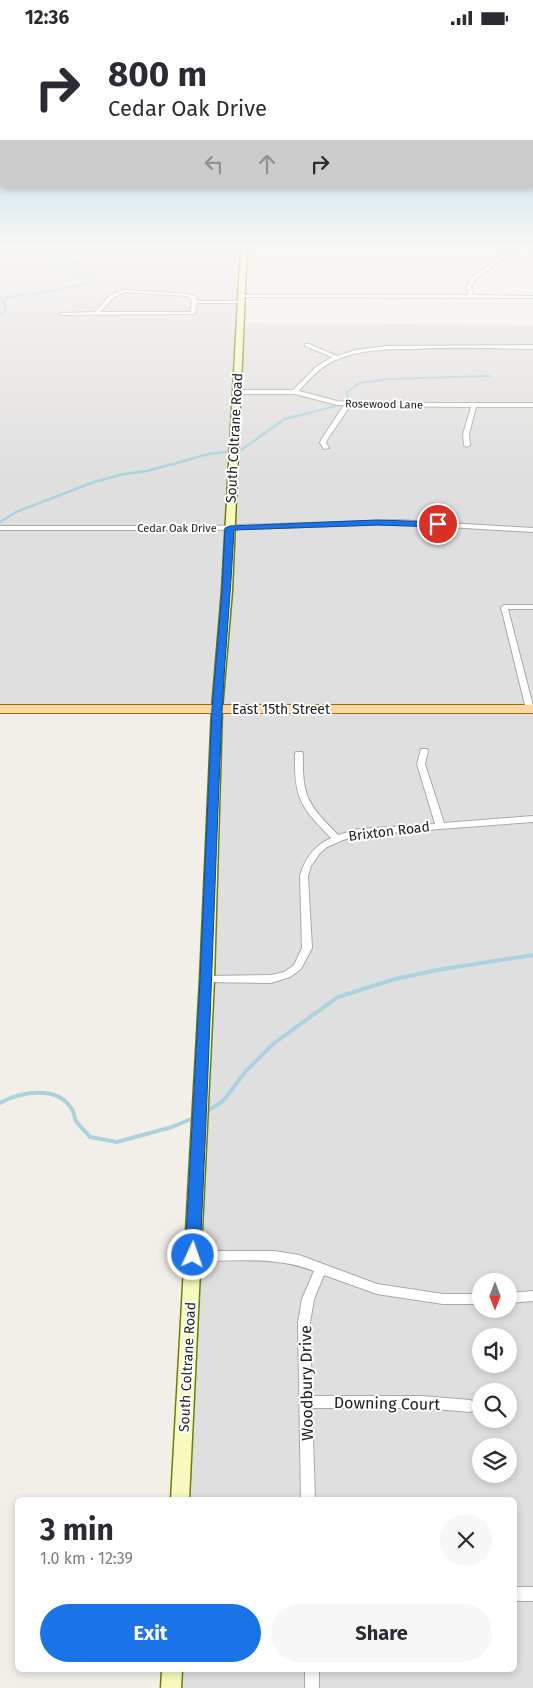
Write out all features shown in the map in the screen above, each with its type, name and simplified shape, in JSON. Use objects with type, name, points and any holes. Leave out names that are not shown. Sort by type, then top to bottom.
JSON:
[{"type":"main road","name":"South Coltrane Road","points":[[180,1497],[207,980],[217,709],[227,591],[240,322]]},
{"type":"main road","name":"East 15th Street","points":[[0,709],[531,709]]},
{"type":"main road","points":[[171,1688],[172,1672]]},
{"type":"street","points":[[307,345],[336,357]]},
{"type":"street","points":[[295,392],[316,369],[336,357],[361,351],[387,348],[533,347]]},
{"type":"street","name":"Rosewood Lane","points":[[236,392],[295,392],[346,404],[533,405]]},
{"type":"street","points":[[326,448],[323,443],[324,440],[346,404]]},
{"type":"street","points":[[467,445],[466,434],[474,405]]},
{"type":"street","name":"Cedar Oak Drive","points":[[0,528],[230,528],[399,523],[533,530]]},
{"type":"street","points":[[531,709],[504,607],[533,607]]},
{"type":"street","points":[[424,751],[422,764],[440,825]]},
{"type":"street","points":[[298,754],[300,791],[303,798],[316,817],[336,838]]},
{"type":"street","name":"Brixton Road","points":[[207,980],[271,979],[287,975],[298,967],[307,948],[304,875],[306,865],[312,856],[336,838],[359,832],[533,819]]},
{"type":"street","points":[[193,1255],[274,1257],[299,1260],[377,1289],[444,1299],[472,1299]]},
{"type":"street","name":"Woodbury Drive","points":[[308,1497],[304,1323],[308,1299],[321,1269]]},
{"type":"street","points":[[518,1297],[533,1296]]},
{"type":"street","name":"Downing Court","points":[[305,1402],[422,1402],[470,1406]]},
{"type":"street","points":[[517,1594],[533,1594]]},
{"type":"street","points":[[312,1672],[312,1688]]},
{"type":"shaded area","points":[[0,322],[533,325],[533,1688],[171,1688],[172,1672],[517,1672],[517,1497],[180,1497],[217,710],[0,709]]},
{"type":"waterway","points":[[304,414],[348,403],[347,392],[360,383],[389,379],[490,376]]},
{"type":"waterway","points":[[0,522],[16,512],[94,482],[124,474],[147,471],[209,454],[241,450],[285,419],[309,413]]},
{"type":"waterway","points":[[206,1112],[223,1101],[246,1071],[273,1044],[338,997],[395,979],[437,970],[533,955]]},
{"type":"waterway","points":[[0,1103],[27,1094],[47,1093],[57,1096],[72,1109],[75,1119],[90,1137],[117,1142],[172,1127],[196,1117]]},
{"type":"route","points":[[193,1255],[207,980],[217,709],[227,591],[226,578],[230,528],[377,523],[438,524]]}]
